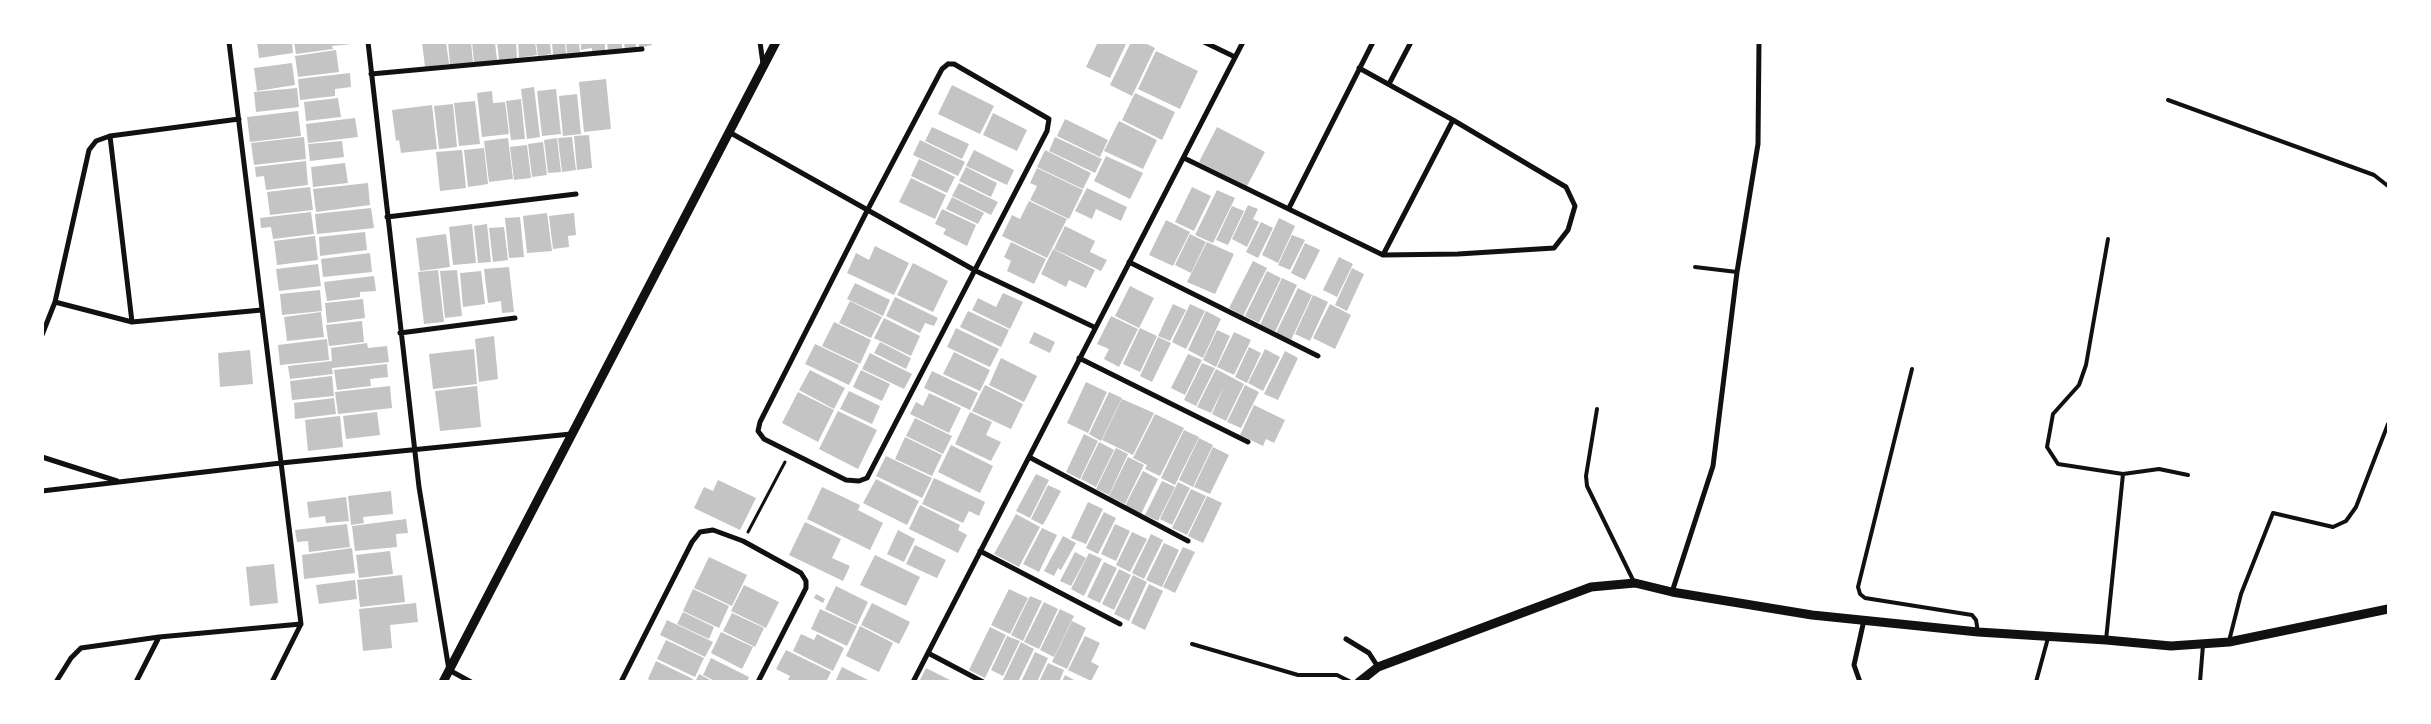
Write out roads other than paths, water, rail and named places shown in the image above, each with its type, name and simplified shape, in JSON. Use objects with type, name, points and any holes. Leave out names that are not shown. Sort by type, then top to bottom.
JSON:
[{"type":"street","points":[[229,42],[301,624],[272,682]]},
{"type":"street","points":[[368,42],[414,450],[449,670]]},
{"type":"street","points":[[760,42],[763,67]]},
{"type":"street","points":[[443,682],[776,42]]},
{"type":"street","points":[[1204,42],[1235,57]]},
{"type":"street","points":[[913,682],[1094,327],[1243,42]]},
{"type":"street","points":[[1289,208],[1372,42]]},
{"type":"street","points":[[1389,84],[1411,42]]},
{"type":"street","points":[[1672,592],[1713,466],[1737,272],[1758,144],[1759,42]]},
{"type":"street","points":[[371,74],[642,49]]},
{"type":"street","points":[[948,64],[954,64],[1049,119],[1047,131],[867,478],[859,481],[846,480],[764,439],[758,431],[760,422],[867,211],[942,69],[948,64]]},
{"type":"street","points":[[1184,158],[1383,255],[1458,254],[1554,248],[1568,230],[1574,206],[1566,187],[1453,120],[1359,68]]},
{"type":"street","points":[[42,335],[55,302],[89,150],[96,141],[110,136],[239,119]]},
{"type":"street","points":[[1383,255],[1453,120]]},
{"type":"street","points":[[729,132],[867,211],[976,270],[1094,327]]},
{"type":"street","points":[[110,136],[132,322]]},
{"type":"street","points":[[388,217],[576,194]]},
{"type":"street","points":[[1129,262],[1318,356]]},
{"type":"street","points":[[55,302],[132,322],[262,310]]},
{"type":"street","points":[[400,333],[515,318]]},
{"type":"street","points":[[1079,358],[1248,442]]},
{"type":"street","points":[[42,491],[281,463],[572,434]]},
{"type":"street","points":[[42,457],[120,482]]},
{"type":"street","points":[[1029,457],[1188,542]]},
{"type":"street","points":[[621,682],[692,542],[700,532],[713,530],[743,541],[801,573],[806,581],[806,588],[758,682]]},
{"type":"street","points":[[980,551],[1120,624]]},
{"type":"street","points":[[1359,682],[1378,667],[1591,587],[1635,583],[1672,592],[1812,615],[1978,632],[2171,646],[2229,642],[2388,609]]},
{"type":"street","points":[[1860,682],[1854,665],[1864,620]]},
{"type":"street","points":[[56,682],[71,658],[81,648],[159,637],[301,624]]},
{"type":"street","points":[[136,682],[159,637]]},
{"type":"street","points":[[1346,639],[1369,654],[1378,667]]},
{"type":"street","points":[[928,652],[982,682]]},
{"type":"street","points":[[449,670],[471,682]]},
{"type":"lane","points":[[2168,100],[2374,175],[2388,186]]},
{"type":"lane","points":[[2108,239],[2086,365],[2079,385],[2053,414],[2046,447],[2058,464],[2123,474],[2159,470],[2188,475]]},
{"type":"lane","points":[[1695,267],[1737,272]]},
{"type":"lane","points":[[1912,369],[1858,587],[1860,594],[1866,598],[1972,615],[1976,620],[1978,632]]},
{"type":"lane","points":[[1597,409],[1586,476],[1587,486],[1635,583]]},
{"type":"lane","points":[[2229,642],[2242,594],[2273,513],[2333,527],[2346,521],[2356,507],[2388,424]]},
{"type":"lane","points":[[2106,640],[2123,474]]},
{"type":"lane","points":[[2036,682],[2049,638]]},
{"type":"lane","points":[[1192,644],[1298,675],[1337,675],[1351,682]]},
{"type":"lane","points":[[2200,682],[2202,645]]}]
